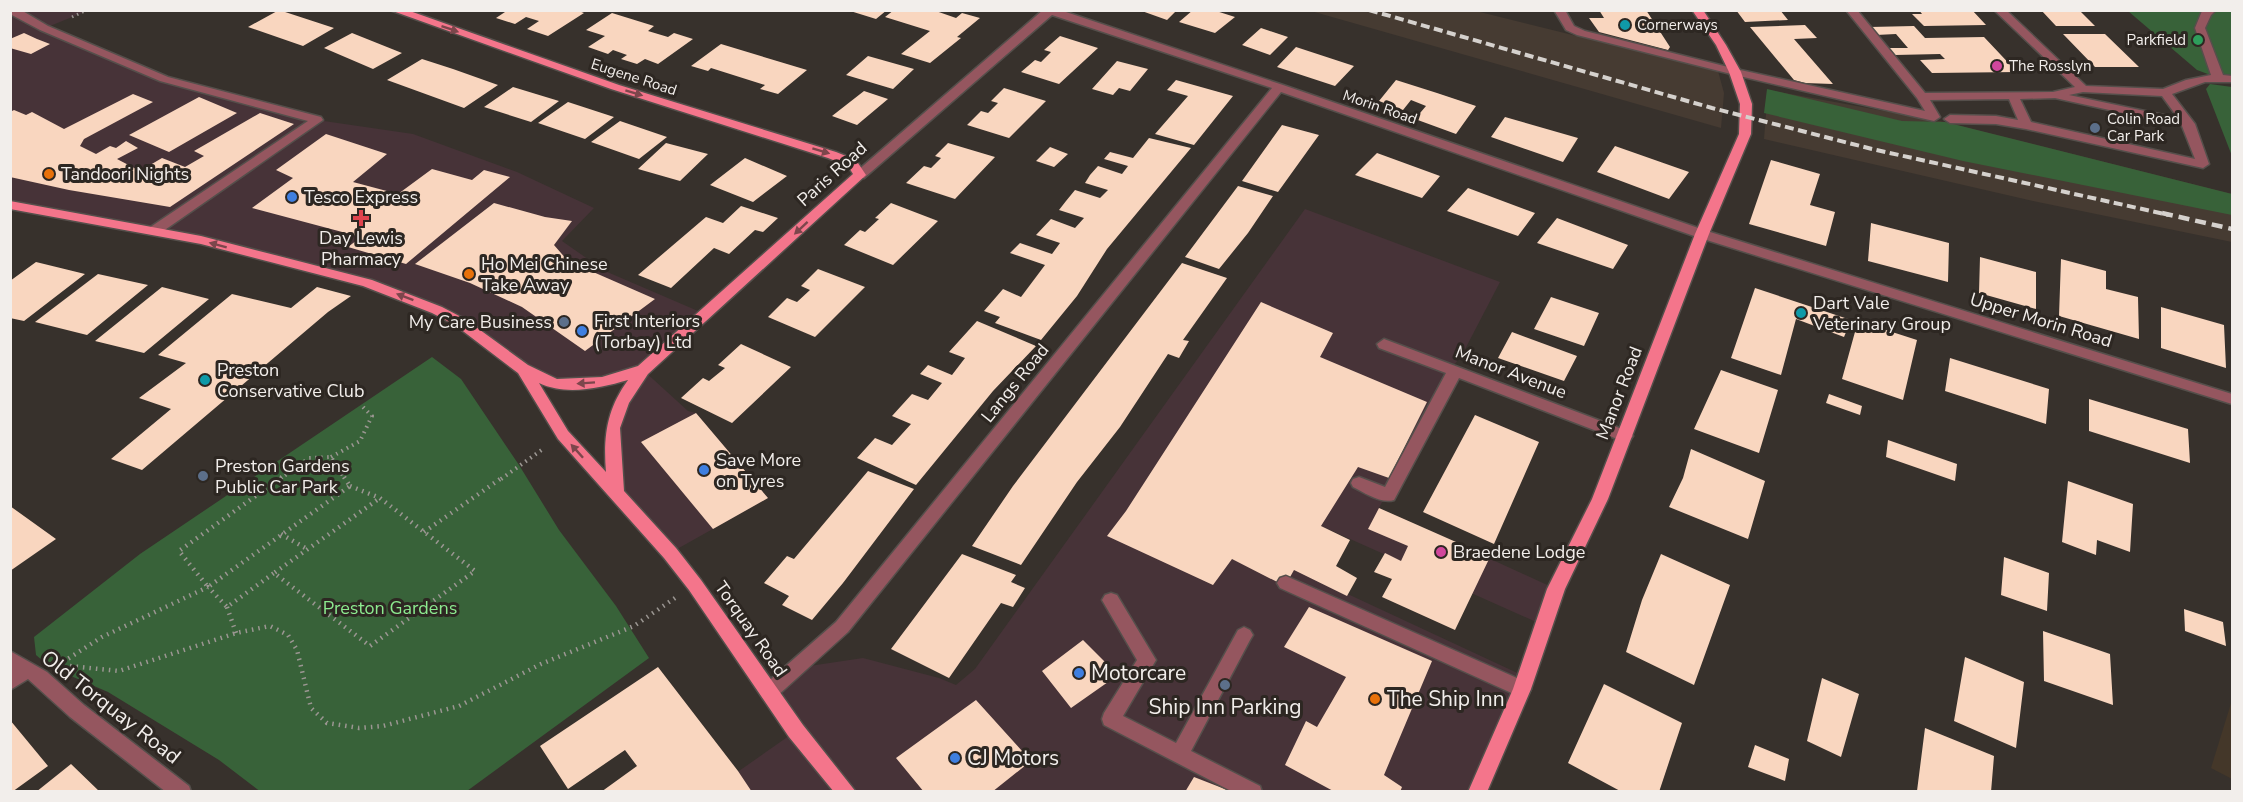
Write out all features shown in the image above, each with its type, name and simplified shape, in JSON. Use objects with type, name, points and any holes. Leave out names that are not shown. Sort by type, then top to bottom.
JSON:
[{"type":"main road","name":"Eugene Road","points":[[395,10],[615,87],[832,155],[852,163],[860,175]]},
{"type":"main road","name":"Manor Road","points":[[1477,792],[1522,689],[1556,589],[1600,499],[1702,234],[1744,134],[1746,104],[1735,72],[1721,45],[1696,10]]},
{"type":"main road","name":"Paris Road","points":[[616,495],[611,446],[612,421],[621,398],[643,370],[860,175]]},
{"type":"main road","points":[[10,206],[201,240],[368,283],[437,310],[460,322],[523,369]]},
{"type":"main road","name":"Paris Road","points":[[523,369],[555,384],[602,382],[643,370]]},
{"type":"main road","name":"Torquay Road","points":[[523,369],[563,435],[670,553],[695,585],[796,731],[847,792]]},
{"type":"street","points":[[12,10],[44,28],[164,79],[317,120],[154,231]]},
{"type":"street","points":[[1560,10],[1570,28],[1581,33],[1735,72],[1934,117],[1922,97],[1851,10]]},
{"type":"street","points":[[1999,10],[2083,89]]},
{"type":"street","points":[[2211,10],[2206,13],[2200,28],[2218,77]]},
{"type":"street","name":"Paris Road","points":[[860,175],[1049,11]]},
{"type":"street","name":"Morin Road","points":[[1049,11],[1279,87],[1702,234]]},
{"type":"street","points":[[2054,95],[2083,89],[2165,93],[2191,80],[2218,77],[2232,79]]},
{"type":"street","name":"Langs Road","points":[[769,692],[842,627],[1279,87]]},
{"type":"street","points":[[1950,120],[1996,120],[2026,125],[2203,164],[2189,124],[2180,109],[2165,93]]},
{"type":"street","points":[[2012,94],[2026,125]]},
{"type":"street","points":[[1922,97],[2054,95],[2189,124]]},
{"type":"street","name":"Upper Morin Road","points":[[1702,234],[2232,399]]},
{"type":"street","name":"Manor Avenue","points":[[1384,344],[1625,436]]},
{"type":"street","points":[[1359,483],[1388,496],[1455,371]]},
{"type":"street","points":[[1286,583],[1522,689]]},
{"type":"street","points":[[1111,600],[1147,660],[1110,719],[1181,753],[1253,792]]},
{"type":"street","points":[[1181,753],[1188,736],[1244,635]]},
{"type":"street","name":"Old Torquay Road","points":[[10,659],[42,678],[77,711],[182,792]]},
{"type":"street","points":[[10,682],[28,669]]},
{"type":"path","points":[[236,633],[227,607],[179,551],[309,458],[331,457],[360,441],[372,416],[361,405]]},
{"type":"path","points":[[424,531],[563,435]]},
{"type":"path","points":[[274,573],[370,646],[475,571],[380,498],[350,486],[331,457]]},
{"type":"path","points":[[350,486],[208,587],[102,638],[56,666],[119,671],[236,633],[270,626],[288,635],[297,650],[311,708],[327,723],[359,728],[383,726],[459,706],[541,664],[634,626],[695,585]]},
{"type":"path","points":[[227,607],[380,498]]},
{"type":"path","points":[[281,534],[307,549]]},
{"type":"shaded area","points":[[11,11],[87,11],[45,28],[164,79],[317,120],[413,134],[517,172],[594,208],[562,241],[605,271],[705,314],[643,370],[688,411],[696,413],[768,498],[670,553],[616,495],[611,446],[642,371],[602,382],[555,384],[460,322],[368,283],[201,240],[11,205]]},
{"type":"shaded area","points":[[1311,11],[1476,11],[1718,71],[1724,93],[1721,128]]},
{"type":"shaded area","points":[[1768,90],[1945,122],[2232,194],[2232,242],[2033,201],[1764,139]]},
{"type":"shaded area","points":[[1305,209],[1500,282],[1462,355],[1450,370],[1379,508],[1556,589],[1543,625],[1321,526],[1294,569],[1526,677],[1477,791],[709,792],[796,731],[769,692],[796,668],[863,658],[939,678],[956,685],[975,669]]},
{"type":"shaded area","points":[[2232,700],[2232,779],[2211,768]]},
{"type":"green space","name":"Parkfield","points":[[2128,11],[2232,11],[2232,83],[2197,70]]},
{"type":"green space","points":[[2210,84],[2232,87],[2232,156],[2206,89]]},
{"type":"green space","points":[[1767,89],[1902,121],[1945,122],[2232,194],[2232,215],[1963,161],[1764,113]]},
{"type":"green space","name":"Preston Gardens","points":[[432,357],[461,379],[519,465],[559,530],[616,606],[649,658],[467,791],[261,792],[219,760],[108,692],[50,667],[36,655],[34,637],[140,554]]},
{"type":"building","points":[[279,10],[334,28],[303,46],[248,27]]},
{"type":"building","points":[[508,10],[576,10],[584,13],[548,36],[527,29],[539,21],[526,17],[515,24],[496,18]]},
{"type":"building","points":[[847,10],[887,10],[876,19]]},
{"type":"building","points":[[894,10],[933,10],[956,18],[962,13],[980,18],[957,37],[961,38],[930,63],[901,54],[930,31],[885,17]]},
{"type":"building","points":[[1139,10],[1177,10],[1167,20]]},
{"type":"building","points":[[1193,10],[1213,10],[1235,17],[1215,33],[1179,22]]},
{"type":"building","name":"Cornerways","points":[[1599,10],[1646,10],[1670,47],[1668,50],[1599,32],[1589,18],[1604,18]]},
{"type":"building","points":[[1736,10],[1780,10],[1788,20],[1745,22]]},
{"type":"building","points":[[1919,10],[1972,10],[1986,25],[1924,26],[1912,14],[1922,14]]},
{"type":"building","points":[[2041,10],[2079,10],[2095,26],[2056,26]]},
{"type":"building","points":[[612,13],[654,26],[648,31],[668,37],[674,33],[693,39],[658,64],[645,59],[637,64],[621,59],[627,55],[613,50],[608,54],[588,47],[605,36],[586,30]]},
{"type":"building","points":[[1805,25],[1817,38],[1794,39],[1833,84],[1805,83],[1794,80],[1750,27]]},
{"type":"building","points":[[1914,26],[1925,38],[1984,37],[2017,72],[1932,73],[1920,60],[1945,59],[1940,54],[1895,55],[1889,48],[1908,48],[1896,34],[1876,35],[1870,27]]},
{"type":"building","points":[[1261,28],[1288,37],[1270,55],[1242,45]]},
{"type":"building","points":[[24,33],[50,44],[31,54],[10,48],[10,39]]},
{"type":"building","points":[[352,33],[402,53],[373,69],[324,48]]},
{"type":"building","points":[[2063,34],[2105,34],[2139,67],[2095,67]]},
{"type":"building","points":[[1060,36],[1098,48],[1059,84],[1021,72],[1035,60],[1041,62],[1051,52],[1044,50]]},
{"type":"building","points":[[721,44],[807,70],[778,94],[760,89],[765,85],[711,68],[708,71],[691,66]]},
{"type":"building","points":[[1296,47],[1354,66],[1335,86],[1277,67]]},
{"type":"building","points":[[868,56],[914,69],[893,89],[846,75]]},
{"type":"building","points":[[422,59],[498,85],[464,108],[387,80]]},
{"type":"building","points":[[1117,61],[1148,69],[1130,91],[1119,88],[1113,95],[1092,89]]},
{"type":"building","points":[[1176,80],[1233,96],[1194,145],[1155,134],[1188,96],[1167,90]]},
{"type":"building","points":[[1396,80],[1476,106],[1456,134],[1415,119],[1426,106],[1411,100],[1403,110],[1379,101]]},
{"type":"building","points":[[513,87],[559,101],[531,122],[484,107]]},
{"type":"building","points":[[1004,88],[1046,101],[1009,138],[967,125],[981,111],[988,113],[998,103],[991,101]]},
{"type":"building","points":[[864,91],[888,99],[857,125],[832,116]]},
{"type":"building","points":[[133,94],[153,102],[84,139],[80,146],[96,154],[110,146],[116,148],[126,141],[138,148],[117,159],[140,171],[162,158],[185,167],[204,156],[194,151],[260,113],[294,124],[170,207],[69,190],[10,177],[10,112],[14,110],[26,115],[32,112],[64,129]]},
{"type":"building","points":[[199,97],[237,113],[169,152],[129,135]]},
{"type":"building","points":[[568,102],[614,117],[585,139],[538,123]]},
{"type":"building","points":[[1505,117],[1578,138],[1563,162],[1491,137]]},
{"type":"building","points":[[620,121],[667,137],[639,159],[591,142]]},
{"type":"building","points":[[1282,125],[1319,135],[1278,192],[1242,181]]},
{"type":"building","points":[[326,134],[387,154],[353,182],[398,194],[432,169],[472,180],[484,170],[510,177],[406,264],[348,247],[361,237],[252,208],[293,178],[276,170]]},
{"type":"building","points":[[1149,138],[1191,148],[1107,249],[1077,296],[1041,340],[995,323],[1000,317],[984,311],[1003,289],[1021,297],[1045,265],[1010,253],[1020,243],[1052,254],[1060,243],[1036,235],[1051,219],[1075,228],[1084,218],[1059,210],[1075,190],[1100,198],[1108,190],[1085,183],[1090,175],[1098,166],[1122,174],[1128,166],[1104,159],[1110,152],[1133,158]]},
{"type":"building","points":[[666,143],[708,154],[680,181],[638,169]]},
{"type":"building","points":[[948,143],[995,157],[955,199],[906,183],[924,166],[931,168],[941,158],[935,156]]},
{"type":"building","points":[[1615,146],[1689,172],[1669,199],[1597,172]]},
{"type":"building","points":[[1050,147],[1068,154],[1054,167],[1036,161]]},
{"type":"building","points":[[1377,153],[1440,176],[1422,198],[1355,175]]},
{"type":"building","points":[[745,158],[787,176],[753,202],[710,185]]},
{"type":"building","points":[[1771,160],[1820,174],[1810,205],[1835,212],[1826,246],[1749,224]]},
{"type":"building","points":[[1238,186],[1273,196],[1248,233],[1219,269],[1185,257]]},
{"type":"building","points":[[1468,188],[1535,213],[1518,236],[1447,211]]},
{"type":"building","points":[[494,203],[545,217],[572,221],[554,245],[568,261],[655,299],[585,351],[522,307],[470,283],[415,264]]},
{"type":"building","points":[[891,203],[938,221],[893,265],[844,245],[860,230],[865,232],[879,219],[875,218]]},
{"type":"building","points":[[741,206],[778,218],[763,232],[755,230],[729,254],[714,248],[671,288],[638,275],[706,217],[723,223]]},
{"type":"building","points":[[1557,218],[1628,245],[1613,269],[1537,243]]},
{"type":"building","points":[[1871,223],[1949,243],[1948,282],[1868,261]]},
{"type":"building","points":[[1980,257],[2036,272],[2036,309],[1979,293]]},
{"type":"building","points":[[2061,259],[2106,271],[2106,289],[2138,297],[2139,339],[2059,316]]},
{"type":"building","points":[[36,262],[85,274],[24,321],[10,318],[10,281]]},
{"type":"building","points":[[1182,263],[1227,278],[1183,340],[1189,341],[1179,358],[1168,354],[1120,427],[1077,482],[1021,565],[972,546],[1013,486]]},
{"type":"building","points":[[818,269],[865,287],[815,337],[768,317],[787,298],[797,302],[810,290],[801,286]]},
{"type":"building","points":[[98,274],[148,285],[87,335],[35,322]]},
{"type":"building","points":[[162,287],[209,299],[144,353],[95,341]]},
{"type":"building","name":"Preston Conservative Club","points":[[317,287],[351,296],[328,312],[142,470],[111,459],[171,409],[139,398],[186,363],[158,355],[232,294],[291,308]]},
{"type":"building","points":[[1755,288],[1851,320],[1844,337],[1796,319],[1781,375],[1731,358]]},
{"type":"building","points":[[1551,297],[1599,313],[1584,346],[1534,329]]},
{"type":"building","points":[[1261,302],[1333,333],[1320,357],[1427,402],[1389,478],[1358,467],[1321,526],[1350,540],[1336,566],[1357,578],[1347,596],[1294,570],[1285,586],[1232,559],[1213,585],[1107,536],[1126,511]]},
{"type":"building","points":[[2161,307],[2224,325],[2226,368],[2161,348]]},
{"type":"building","points":[[977,321],[1036,346],[993,391],[916,485],[857,458],[875,438],[892,445],[911,424],[892,416],[912,394],[928,400],[942,383],[920,374],[928,365],[952,375],[965,358],[949,352]]},
{"type":"building","points":[[1858,321],[1917,340],[1903,400],[1842,379]]},
{"type":"building","points":[[1512,332],[1577,356],[1564,381],[1498,358]]},
{"type":"building","points":[[741,344],[791,367],[732,423],[681,398],[703,378],[709,381],[725,368],[718,365]]},
{"type":"building","points":[[1950,358],[2049,389],[2046,424],[1945,391]]},
{"type":"building","points":[[1721,370],[1778,390],[1759,453],[1694,429]]},
{"type":"building","points":[[1829,394],[1862,406],[1860,415],[1826,403]]},
{"type":"building","points":[[2089,399],[2188,429],[2190,463],[2089,431]]},
{"type":"building","name":"Save More on Tyres","points":[[696,413],[768,498],[713,529],[641,442]]},
{"type":"building","points":[[1475,415],[1539,442],[1494,544],[1423,512]]},
{"type":"building","points":[[1888,440],[1957,464],[1955,481],[1886,457]]},
{"type":"building","points":[[1691,449],[1765,481],[1748,539],[1669,507],[1683,478]]},
{"type":"building","points":[[868,471],[914,489],[812,620],[782,605],[789,596],[764,583],[787,556],[794,559]]},
{"type":"building","points":[[2068,481],[2133,504],[2130,552],[2097,540],[2096,555],[2062,542]]},
{"type":"building","points":[[10,506],[56,539],[10,571]]},
{"type":"building","points":[[1379,508],[1490,557],[1455,630],[1382,597],[1392,579],[1374,572],[1385,553],[1401,561],[1408,546],[1368,529]]},
{"type":"building","points":[[962,554],[1016,575],[1011,582],[1025,588],[1013,607],[1001,603],[949,678],[891,649]]},
{"type":"building","points":[[1661,554],[1730,585],[1694,685],[1626,652],[1642,600]]},
{"type":"building","points":[[2004,557],[2049,573],[2047,611],[2001,595]]},
{"type":"building","name":"The Ship Inn","points":[[1309,607],[1432,661],[1384,775],[1402,787],[1400,792],[1335,792],[1285,765],[1306,721],[1317,727],[1346,677],[1284,647]]},
{"type":"building","points":[[2184,609],[2223,622],[2226,646],[2185,631]]},
{"type":"building","points":[[2043,631],[2110,654],[2113,705],[2044,681]]},
{"type":"building","name":"Motorcare","points":[[1083,640],[1118,675],[1071,708],[1042,671]]},
{"type":"building","points":[[1965,657],[2024,682],[2016,748],[1954,721]]},
{"type":"building","points":[[658,667],[752,792],[601,792],[637,766],[625,750],[568,789],[540,746]]},
{"type":"building","points":[[1822,678],[1859,694],[1841,757],[1807,741]]},
{"type":"building","points":[[1604,684],[1682,723],[1659,792],[1622,792],[1568,763]]},
{"type":"building","points":[[976,700],[1031,761],[992,792],[924,792],[896,758]]},
{"type":"building","points":[[10,720],[48,766],[12,792],[10,792]]},
{"type":"building","points":[[1925,728],[1994,756],[1991,792],[1917,791]]},
{"type":"building","points":[[1755,745],[1789,759],[1785,781],[1748,767]]},
{"type":"building","points":[[71,764],[100,792],[36,792]]},
{"type":"building","points":[[1194,777],[1230,791],[1230,792],[1185,792]]},
{"type":"railway","points":[[1369,10],[1712,108],[1872,149],[2169,215]]},
{"type":"railway","points":[[2162,213],[2232,229]]},
{"type":"place","name":"Cornerways","points":[[1625,25]]},
{"type":"place","name":"Parkfield","points":[[2198,40]]},
{"type":"place","name":"The Rosslyn","points":[[1997,66]]},
{"type":"place","name":"Colin Road Car Park","points":[[2095,128]]},
{"type":"place","name":"Tandoori Nights","points":[[49,174]]},
{"type":"place","name":"Tesco Express","points":[[292,197]]},
{"type":"place","name":"Day Lewis Pharmacy","points":[[361,218]]},
{"type":"place","name":"Ho Mei Chinese Take Away","points":[[469,274]]},
{"type":"place","name":"Dart Vale Veterinary Group","points":[[1801,313]]},
{"type":"place","name":"My Care Business","points":[[564,322]]},
{"type":"place","name":"First Interiors (Torbay) Ltd","points":[[582,331]]},
{"type":"place","name":"Preston Conservative Club","points":[[205,380]]},
{"type":"place","name":"Save More on Tyres","points":[[704,470]]},
{"type":"place","name":"Preston Gardens Public Car Park","points":[[203,476]]},
{"type":"place","name":"Braedene Lodge","points":[[1441,552]]},
{"type":"place","name":"Motorcare","points":[[1079,673]]},
{"type":"place","name":"Ship Inn Parking","points":[[1225,685]]},
{"type":"place","name":"The Ship Inn","points":[[1375,699]]},
{"type":"place","name":"CJ Motors","points":[[955,758]]}]
